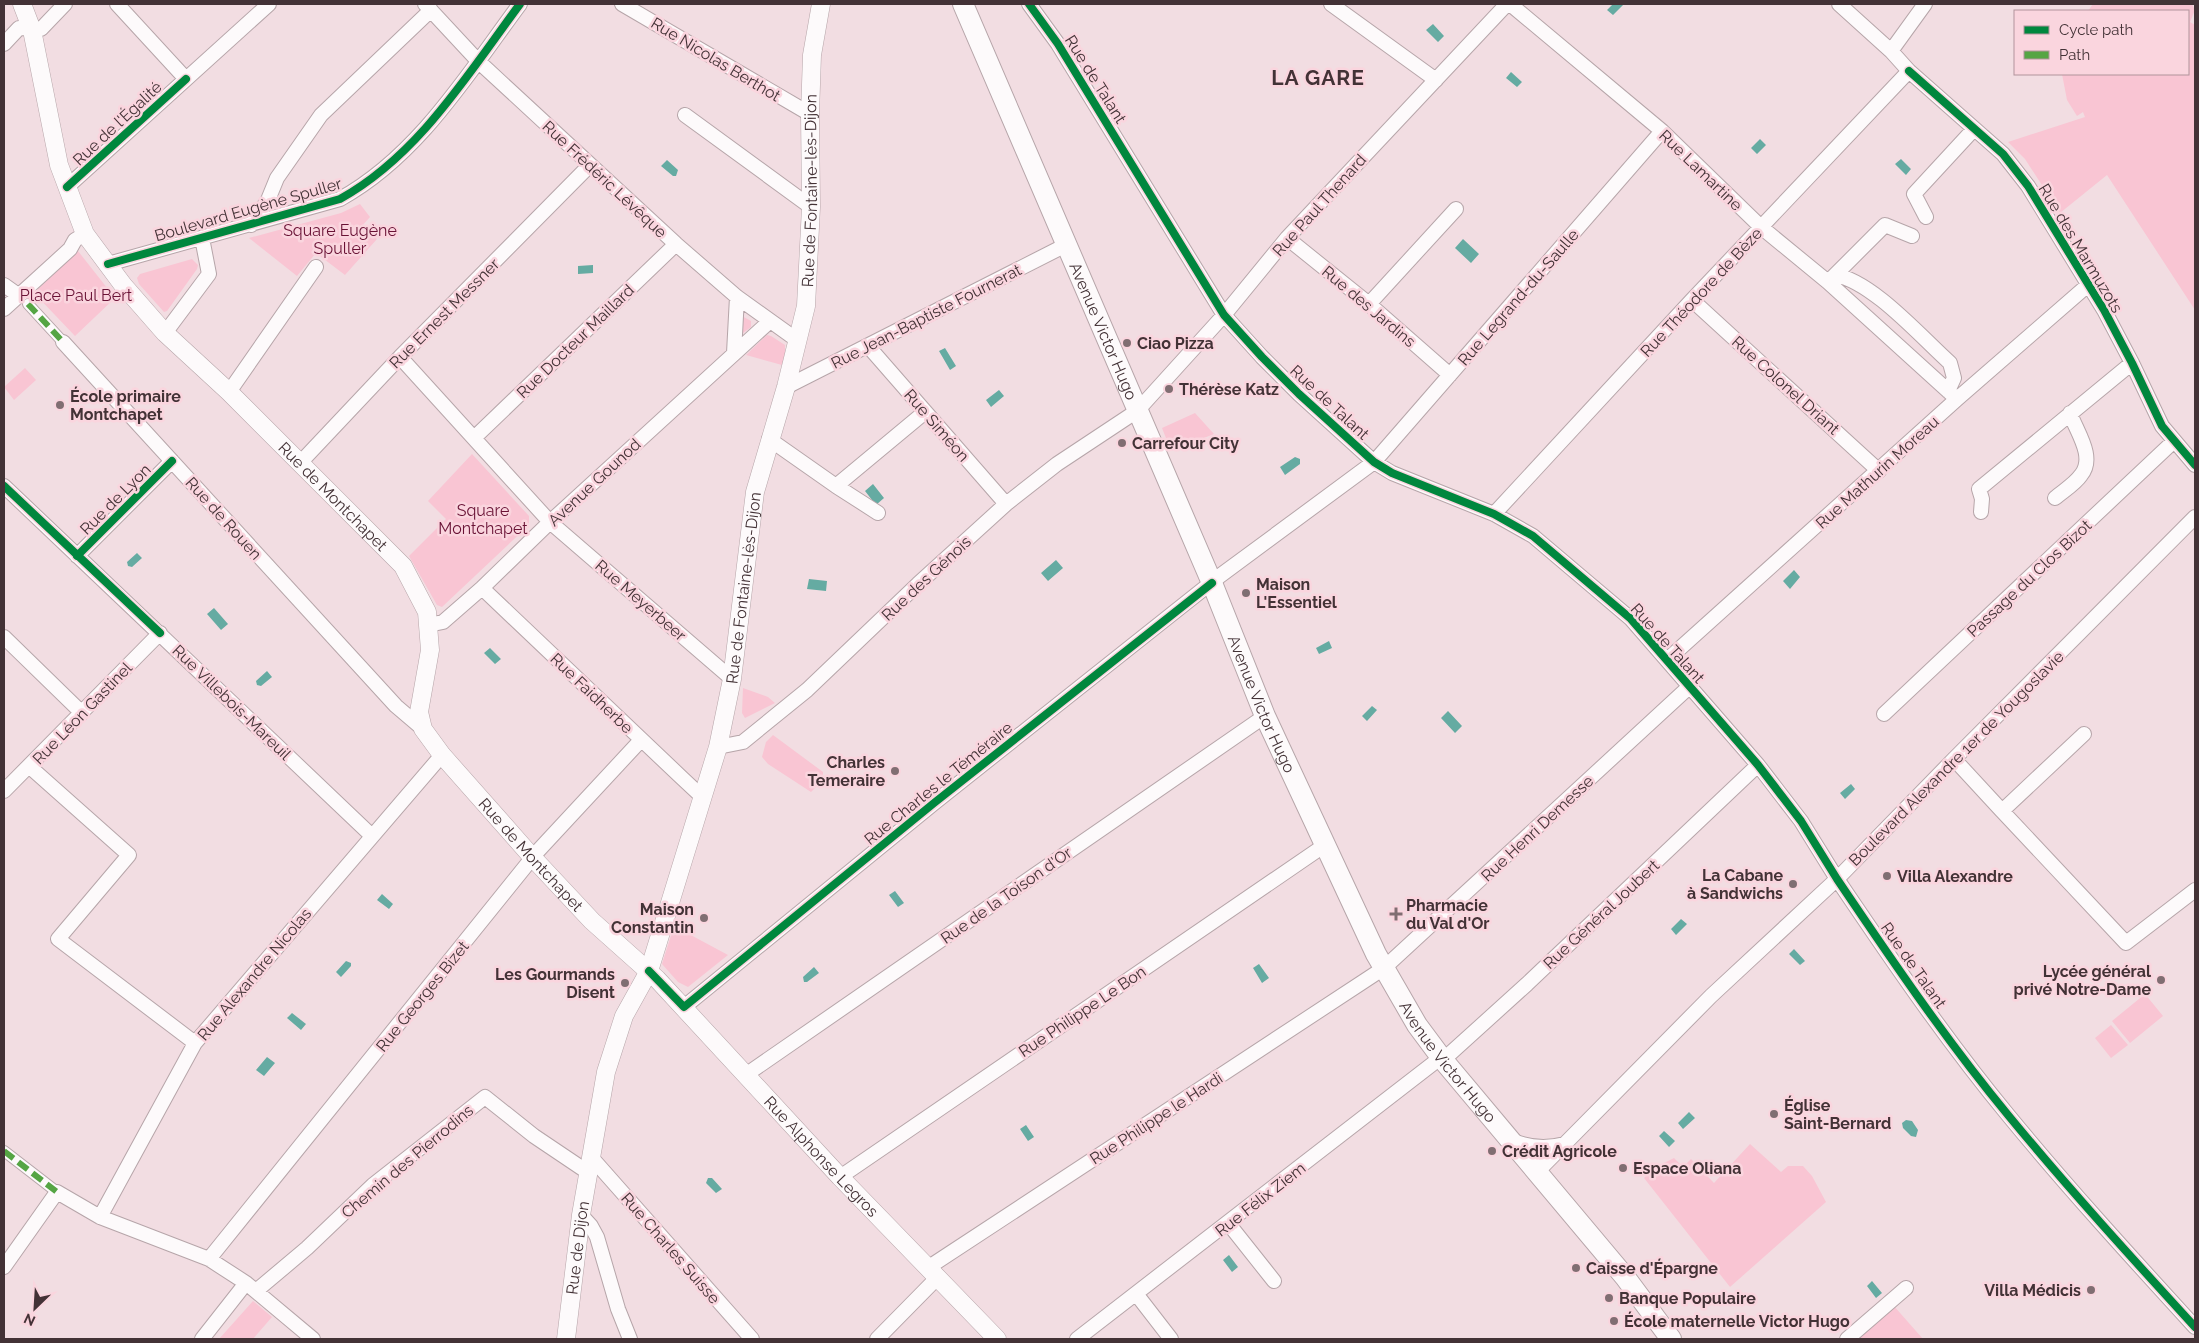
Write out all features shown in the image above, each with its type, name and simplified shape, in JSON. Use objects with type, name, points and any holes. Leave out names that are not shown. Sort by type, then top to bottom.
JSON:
[{"type":"main road","name":"Avenue Victor Hugo","points":[[963,4],[1212,583],[1265,716],[1324,845],[1384,968],[1417,1025],[1443,1060],[1625,1277],[1671,1339]]},
{"type":"street","name":"Rue de Montchapet","points":[[22,4],[32,30],[59,165],[85,234],[125,287],[165,333],[229,392],[403,566],[426,612],[428,625],[430,650],[419,712],[423,729],[442,755],[533,858],[592,921],[649,971]]},
{"type":"street","points":[[4,44],[19,28],[41,29],[65,4]]},
{"type":"street","points":[[117,4],[186,79]]},
{"type":"street","name":"Rue de l'Égalité","points":[[67,187],[269,4]]},
{"type":"street","name":"Boulevard Eugène Spuller","points":[[108,264],[125,257],[251,225],[340,199],[361,188],[397,159],[462,84],[520,4]]},
{"type":"street","name":"Rue Nicolas Berthot","points":[[622,4],[810,114]]},
{"type":"street","name":"Rue de Fontaine-lès-Dijon","points":[[590,1165],[606,1072],[624,1016],[649,971],[718,747],[732,679],[754,492],[786,387],[806,306],[812,207],[810,114],[812,55],[821,4]]},
{"type":"street","name":"Rue de Talant","points":[[1029,4],[1058,44],[1224,315],[1299,394],[1374,462],[1392,473],[1494,514],[1533,536],[1631,619],[1689,688],[1758,765],[1801,821],[1837,879],[1922,1002],[2002,1107],[2092,1213],[2193,1320]]},
{"type":"street","points":[[1332,4],[1436,80]]},
{"type":"street","name":"Rue Paul Thenard","points":[[1137,411],[1224,315],[1287,238],[1508,4]]},
{"type":"street","name":"Rue Lamartine","points":[[1508,4],[1662,131],[1761,228],[1831,279],[1953,395]]},
{"type":"street","name":"Rue des Marmuzots","points":[[1840,4],[1892,51],[1909,71],[2003,154],[2028,186],[2088,285],[2132,363],[2162,426],[2195,465]]},
{"type":"street","points":[[1892,51],[1925,4]]},
{"type":"street","points":[[251,225],[268,200],[277,178],[321,115],[428,7]]},
{"type":"street","name":"Rue Frédéric Lévêque","points":[[428,7],[478,61],[676,244],[738,297],[797,340]]},
{"type":"street","name":"Rue Théodore de Bèze","points":[[1494,514],[1692,300],[1909,71]]},
{"type":"street","points":[[685,115],[812,207]]},
{"type":"street","points":[[1926,218],[1914,194],[1974,129]]},
{"type":"street","name":"Rue Legrand-du-Saulle","points":[[1212,583],[1374,462],[1662,131]]},
{"type":"street","name":"Rue Ernest Messner","points":[[300,463],[400,357],[590,165]]},
{"type":"street","points":[[1369,304],[1456,209]]},
{"type":"street","points":[[1831,279],[1885,224],[1912,236]]},
{"type":"street","points":[[4,309],[23,299],[70,249],[75,240],[85,234]]},
{"type":"street","points":[[165,333],[209,274],[202,238]]},
{"type":"street","name":"Rue des Jardins","points":[[1287,238],[1369,304],[1450,375]]},
{"type":"street","name":"Rue Docteur Maillard","points":[[474,438],[676,244]]},
{"type":"street","name":"Rue Jean-Baptiste Fournerat","points":[[786,387],[1066,245]]},
{"type":"street","points":[[229,392],[316,267]]},
{"type":"street","points":[[1831,279],[1848,277],[1871,292],[1950,363],[1954,378],[1953,395]]},
{"type":"street","points":[[4,284],[23,299]]},
{"type":"street","name":"Rue Mathurin Moreau","points":[[1667,660],[1879,471],[1953,395],[2088,285]]},
{"type":"street","points":[[734,353],[738,297]]},
{"type":"street","name":"Rue de Rouen","points":[[23,299],[396,706],[423,729]]},
{"type":"street","name":"Rue Colonel Driant","points":[[1692,300],[1879,471]]},
{"type":"street","name":"Avenue Gounod","points":[[428,625],[443,622],[482,588],[550,522],[770,321]]},
{"type":"street","name":"Rue Siméon","points":[[868,346],[1006,504]]},
{"type":"street","name":"Rue Meyerbeer","points":[[400,357],[550,522],[732,679]]},
{"type":"street","points":[[1981,512],[1982,499],[1979,489],[2132,363]]},
{"type":"street","name":"Rue des Génois","points":[[718,747],[743,742],[807,690],[918,584],[1006,504],[1057,464],[1137,411]]},
{"type":"street","points":[[836,486],[925,412]]},
{"type":"street","points":[[2055,498],[2082,474],[2087,462],[2085,446],[2075,428],[2070,413]]},
{"type":"street","points":[[769,439],[878,513]]},
{"type":"street","name":"Passage du Clos Bizot","points":[[1884,714],[2174,441]]},
{"type":"street","name":"Rue de Lyon","points":[[77,556],[172,461]]},
{"type":"street","name":"Rue Villebois-Mareuil","points":[[4,486],[372,836]]},
{"type":"street","name":"Boulevard Alexandre 1er de Yougoslavie","points":[[1538,1172],[1711,996],[1837,879],[1954,758],[2195,517]]},
{"type":"street","name":"Rue Charles le Téméraire","points":[[684,1007],[942,797],[1212,583]]},
{"type":"street","name":"Rue Faidherbe","points":[[482,588],[641,740],[698,793],[704,795]]},
{"type":"street","name":"Rue Léon Gastinel","points":[[4,791],[30,767],[160,633]]},
{"type":"street","points":[[4,637],[82,713]]},
{"type":"street","name":"Rue Henri Demesse","points":[[1384,968],[1689,688]]},
{"type":"street","name":"Rue de la Toison d'Or","points":[[747,1074],[1265,716]]},
{"type":"street","points":[[2002,811],[2084,734]]},
{"type":"street","name":"Rue Georges Bizet","points":[[209,1259],[533,858],[641,740]]},
{"type":"street","name":"Rue Alexandre Nicolas","points":[[100,1217],[195,1043],[442,755]]},
{"type":"street","points":[[1954,758],[2126,943],[2195,890]]},
{"type":"street","name":"Rue Général Joubert","points":[[1443,1060],[1527,984],[1758,765]]},
{"type":"street","points":[[30,767],[129,855],[58,939],[195,1043]]},
{"type":"street","name":"Rue Philippe Le Bon","points":[[840,1177],[1324,845]]},
{"type":"street","name":"Rue Philippe le Hardi","points":[[877,1339],[933,1272],[1384,968]]},
{"type":"street","name":"Rue Alphonse Legros","points":[[649,971],[747,1074],[840,1177],[997,1339]]},
{"type":"street","name":"Rue Félix Ziem","points":[[1077,1339],[1137,1295],[1435,1062],[1443,1060]]},
{"type":"street","name":"Chemin des Pierrodins","points":[[251,1287],[307,1248],[373,1185],[485,1097],[534,1136],[590,1165]]},
{"type":"street","points":[[1511,1140],[1538,1147],[1551,1148],[1566,1144]]},
{"type":"street","points":[[4,1151],[58,1192],[100,1217],[209,1259],[251,1287],[313,1339]]},
{"type":"street","name":"Rue de Dijon","points":[[566,1339],[581,1215],[590,1165]]},
{"type":"street","name":"Rue Charles Suisse","points":[[590,1165],[752,1339]]},
{"type":"street","points":[[4,1267],[58,1192]]},
{"type":"street","points":[[581,1215],[591,1226],[597,1237],[618,1309],[630,1339]]},
{"type":"street","points":[[1228,1223],[1274,1280]]},
{"type":"street","points":[[202,1339],[251,1287]]},
{"type":"street","points":[[1847,1339],[1906,1288]]},
{"type":"street","points":[[1137,1295],[1171,1339]]},
{"type":"green space","points":[[2093,4],[2192,4],[2195,10],[2190,22],[2195,25],[2195,310],[2107,175],[2060,213],[2025,159],[2008,142],[2085,117],[2083,112],[2077,116],[2067,100],[2062,75],[2189,75],[2189,10],[2089,10]]},
{"type":"green space","name":"Square Eugène Spuller","points":[[360,204],[370,217],[362,226],[377,239],[345,275],[316,253],[297,276],[249,238],[341,213]]},
{"type":"green space","name":"Place Paul Bert","points":[[78,251],[115,298],[75,336],[34,293]]},
{"type":"green space","points":[[192,259],[198,265],[197,269],[167,311],[164,312],[139,284],[137,278],[140,274]]},
{"type":"green space","points":[[740,315],[751,321],[751,327],[739,336]]},
{"type":"green space","points":[[767,335],[785,345],[785,359],[782,365],[746,355]]},
{"type":"green space","points":[[25,368],[36,380],[14,400],[4,387]]},
{"type":"green space","points":[[1195,413],[1214,434],[1171,451],[1162,428]]},
{"type":"green space","name":"Square Montchapet","points":[[472,454],[529,516],[529,525],[442,607],[437,605],[409,556],[446,519],[428,501]]},
{"type":"green space","points":[[743,688],[768,697],[775,703],[745,718],[742,713]]},
{"type":"green space","points":[[773,735],[823,772],[823,780],[811,792],[768,764],[762,757],[766,742]]},
{"type":"green space","points":[[674,926],[728,955],[688,987],[678,982],[662,964]]},
{"type":"green space","points":[[2145,994],[2163,1016],[2130,1043],[2112,1021]]},
{"type":"green space","points":[[2111,1025],[2128,1045],[2111,1058],[2095,1038]]},
{"type":"green space","points":[[1750,1144],[1781,1172],[1788,1166],[1803,1166],[1812,1176],[1826,1202],[1730,1287],[1644,1178],[1654,1168],[1674,1158],[1683,1167],[1691,1159],[1714,1183]]},
{"type":"green space","points":[[253,1301],[272,1317],[253,1339],[219,1339]]},
{"type":"green space","points":[[1893,1305],[1923,1339],[1853,1339]]},
{"type":"shaded area","points":[[1613,4],[1624,4],[1613,15],[1607,10]]},
{"type":"shaded area","points":[[1433,24],[1444,36],[1438,42],[1426,30]]},
{"type":"shaded area","points":[[1511,72],[1522,82],[1517,87],[1506,78]]},
{"type":"shaded area","points":[[1760,139],[1766,145],[1757,154],[1751,148]]},
{"type":"shaded area","points":[[1901,159],[1911,169],[1906,175],[1895,164]]},
{"type":"shaded area","points":[[667,160],[678,170],[676,176],[673,176],[661,166]]},
{"type":"shaded area","points":[[1463,239],[1479,254],[1471,263],[1455,248]]},
{"type":"shaded area","points":[[593,265],[593,273],[578,274],[578,266]]},
{"type":"shaded area","points":[[945,348],[956,366],[950,370],[939,351]]},
{"type":"shaded area","points":[[999,390],[1004,396],[991,407],[986,400]]},
{"type":"shaded area","points":[[1295,457],[1300,459],[1300,464],[1285,475],[1280,467]]},
{"type":"shaded area","points":[[873,484],[884,498],[876,505],[865,491]]},
{"type":"shaded area","points":[[137,553],[142,558],[132,567],[128,566],[127,562]]},
{"type":"shaded area","points":[[1056,560],[1063,568],[1048,581],[1041,573]]},
{"type":"shaded area","points":[[1794,570],[1800,577],[1790,589],[1783,581]]},
{"type":"shaded area","points":[[809,579],[827,581],[826,591],[807,589]]},
{"type":"shaded area","points":[[214,608],[228,624],[221,630],[207,614]]},
{"type":"shaded area","points":[[1329,641],[1332,648],[1319,654],[1316,648]]},
{"type":"shaded area","points":[[490,648],[501,659],[495,664],[484,653]]},
{"type":"shaded area","points":[[267,671],[272,677],[261,686],[257,685],[256,681]]},
{"type":"shaded area","points":[[1372,706],[1377,710],[1367,721],[1362,716]]},
{"type":"shaded area","points":[[1448,711],[1462,726],[1455,733],[1441,718]]},
{"type":"shaded area","points":[[1851,784],[1855,789],[1845,799],[1840,793]]},
{"type":"shaded area","points":[[895,891],[904,903],[898,907],[889,895]]},
{"type":"shaded area","points":[[382,894],[393,904],[389,909],[377,900]]},
{"type":"shaded area","points":[[1681,919],[1687,924],[1676,935],[1671,929]]},
{"type":"shaded area","points":[[1794,949],[1805,961],[1800,965],[1789,954]]},
{"type":"shaded area","points":[[346,961],[351,963],[351,966],[341,977],[336,972]]},
{"type":"shaded area","points":[[1259,964],[1269,978],[1262,983],[1253,968]]},
{"type":"shaded area","points":[[814,967],[819,973],[807,982],[804,982],[803,977]]},
{"type":"shaded area","points":[[292,1013],[306,1024],[301,1030],[287,1018]]},
{"type":"shaded area","points":[[267,1057],[275,1063],[264,1076],[256,1070]]},
{"type":"shaded area","points":[[1689,1112],[1695,1118],[1683,1129],[1678,1123]]},
{"type":"shaded area","points":[[1906,1120],[1912,1121],[1918,1130],[1916,1137],[1911,1136],[1903,1128],[1902,1123]]},
{"type":"shaded area","points":[[1026,1125],[1034,1137],[1028,1141],[1020,1129]]},
{"type":"shaded area","points":[[1664,1131],[1675,1141],[1669,1147],[1659,1136]]},
{"type":"shaded area","points":[[708,1178],[712,1178],[722,1189],[716,1193],[706,1183]]},
{"type":"shaded area","points":[[1229,1255],[1238,1267],[1232,1272],[1223,1260]]},
{"type":"shaded area","points":[[1872,1281],[1882,1293],[1876,1298],[1867,1286]]},
{"type":"marked path","points":[[28,304],[63,342]]},
{"type":"marked path","points":[[4,1151],[57,1192]]},
{"type":"cycle path","points":[[108,264],[340,199],[368,181],[418,137],[461,85],[520,4]]},
{"type":"cycle path","points":[[1029,4],[1058,44],[1224,315],[1299,394],[1374,462],[1392,473],[1494,514],[1533,536],[1631,619],[1758,765],[1801,821],[1837,879],[1898,969],[1985,1087],[2077,1196],[2195,1327]]},
{"type":"cycle path","points":[[1909,71],[2003,154],[2028,186],[2104,310],[2162,426],[2195,465]]},
{"type":"cycle path","points":[[67,187],[186,79]]},
{"type":"cycle path","points":[[77,556],[172,461]]},
{"type":"cycle path","points":[[4,486],[160,633]]},
{"type":"cycle path","points":[[649,971],[684,1007],[934,803],[1212,583]]},
{"type":"place","name":"Ciao Pizza","points":[[1127,343]]},
{"type":"place","name":"Thérèse Katz","points":[[1169,389]]},
{"type":"place","name":"École primaire Montchapet","points":[[60,405]]},
{"type":"place","name":"Carrefour City","points":[[1122,443]]},
{"type":"place","name":"Maison L'Essentiel","points":[[1246,593]]},
{"type":"place","name":"Charles Temeraire","points":[[895,771]]},
{"type":"place","name":"Villa Alexandre","points":[[1887,876]]},
{"type":"place","name":"La Cabane à Sandwichs","points":[[1793,884]]},
{"type":"place","name":"Pharmacie du Val d'Or","points":[[1396,914]]},
{"type":"place","name":"Maison Constantin","points":[[704,918]]},
{"type":"place","name":"Lycée général privé Notre-Dame","points":[[2161,980]]},
{"type":"place","name":"Les Gourmands Disent","points":[[625,983]]},
{"type":"place","name":"Église Saint-Bernard","points":[[1774,1114]]},
{"type":"place","name":"Crédit Agricole","points":[[1492,1151]]},
{"type":"place","name":"Espace Oliana","points":[[1623,1168]]},
{"type":"place","name":"Caisse d'Épargne","points":[[1576,1268]]},
{"type":"place","name":"Villa Médicis","points":[[2091,1290]]},
{"type":"place","name":"Banque Populaire","points":[[1609,1298]]},
{"type":"place","name":"École maternelle Victor Hugo","points":[[1614,1321]]},
{"type":"district","name":"LA GARE","points":[[1318,78]]}]
